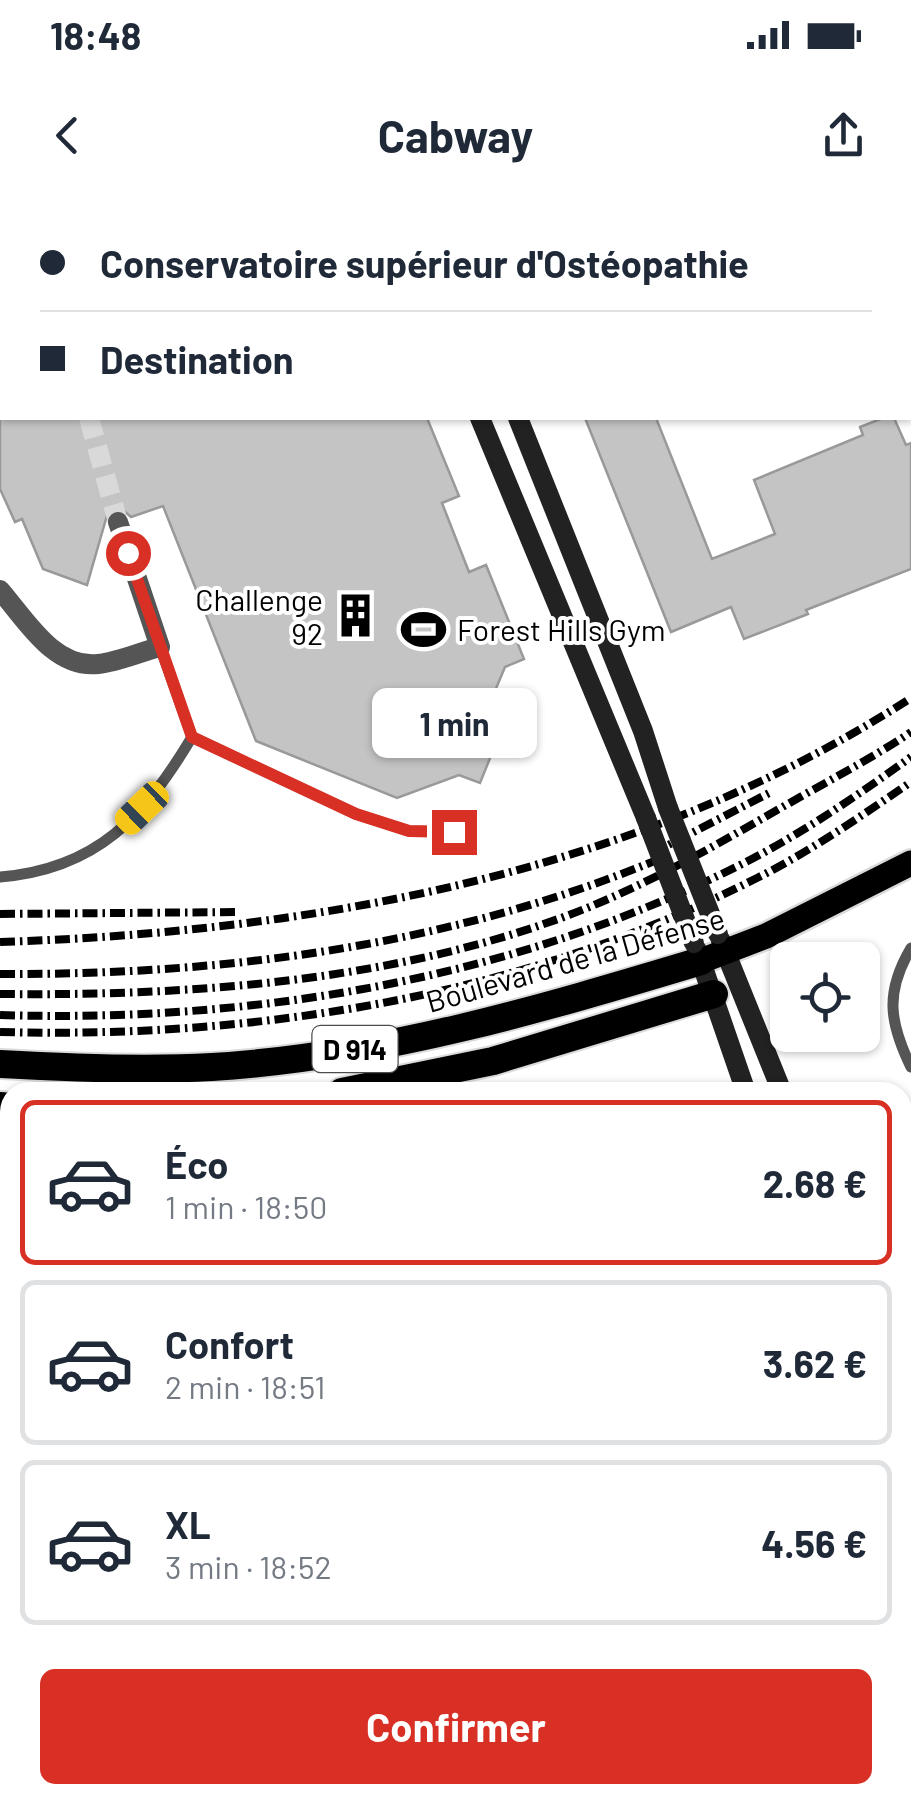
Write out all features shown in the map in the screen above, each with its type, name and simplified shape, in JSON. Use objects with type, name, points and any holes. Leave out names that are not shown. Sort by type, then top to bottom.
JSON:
[{"type":"highway","name":"Boulevard de la Défense","points":[[0,1064],[212,1067],[327,1055],[506,1017],[710,948]]},
{"type":"highway","name":"D 914","points":[[389,1082],[510,1056],[714,994]]},
{"type":"main road","points":[[481,420],[646,818],[777,1082]]},
{"type":"main road","points":[[519,420],[644,732],[710,948],[714,994],[743,1082]]},
{"type":"main road","name":"Boulevard de la Défense","points":[[710,948],[834,904],[911,863]]},
{"type":"street","points":[[0,590],[52,650],[71,662],[97,664],[160,647],[118,522]]},
{"type":"lane","points":[[160,647],[192,737],[356,814],[409,831],[454,832]]},
{"type":"lane","points":[[0,878],[67,864],[96,848],[142,808],[165,781],[192,737]]},
{"type":"lane","points":[[911,948],[891,999],[900,1046],[911,1067]]},
{"type":"building","name":"Challenge 92","points":[[0,420],[428,420],[459,496],[442,503],[469,572],[486,565],[524,659],[505,667],[492,698],[511,706],[480,783],[459,775],[397,798],[256,741],[163,506],[131,517],[122,509],[108,512],[87,585],[43,569],[22,519],[15,522],[0,489]]},
{"type":"building","points":[[586,420],[657,420],[712,559],[775,534],[754,480],[863,435],[860,427],[878,420],[895,420],[906,445],[911,443],[911,569],[744,639],[731,607],[671,632]]},
{"type":"tunnel","points":[[90,420],[118,522]]},
{"type":"railway","points":[[0,942],[238,924],[356,906],[473,882],[588,849],[700,808],[808,758],[911,698]]},
{"type":"railway","points":[[0,994],[144,992],[289,980],[431,956],[501,938],[598,904],[653,878],[911,732]]},
{"type":"railway","points":[[0,1015],[96,1016],[287,1001],[382,986],[475,964],[567,937],[657,903],[744,863],[830,813],[911,757]]},
{"type":"railway","points":[[0,1032],[195,1027],[292,1017],[388,1002],[483,980],[577,953],[668,919],[757,878],[816,845],[911,782]]},
{"type":"railway","points":[[651,854],[771,792]]},
{"type":"railway","points":[[0,974],[172,968],[341,949],[507,912],[669,855]]},
{"type":"railway","points":[[0,914],[238,912]]},
{"type":"place","name":"Challenge 92","points":[[356,616]]},
{"type":"place","name":"Forest Hills Gym","points":[[424,629]]},
{"type":"route","points":[[128,553],[192,737],[356,814],[409,831],[454,832]]}]
